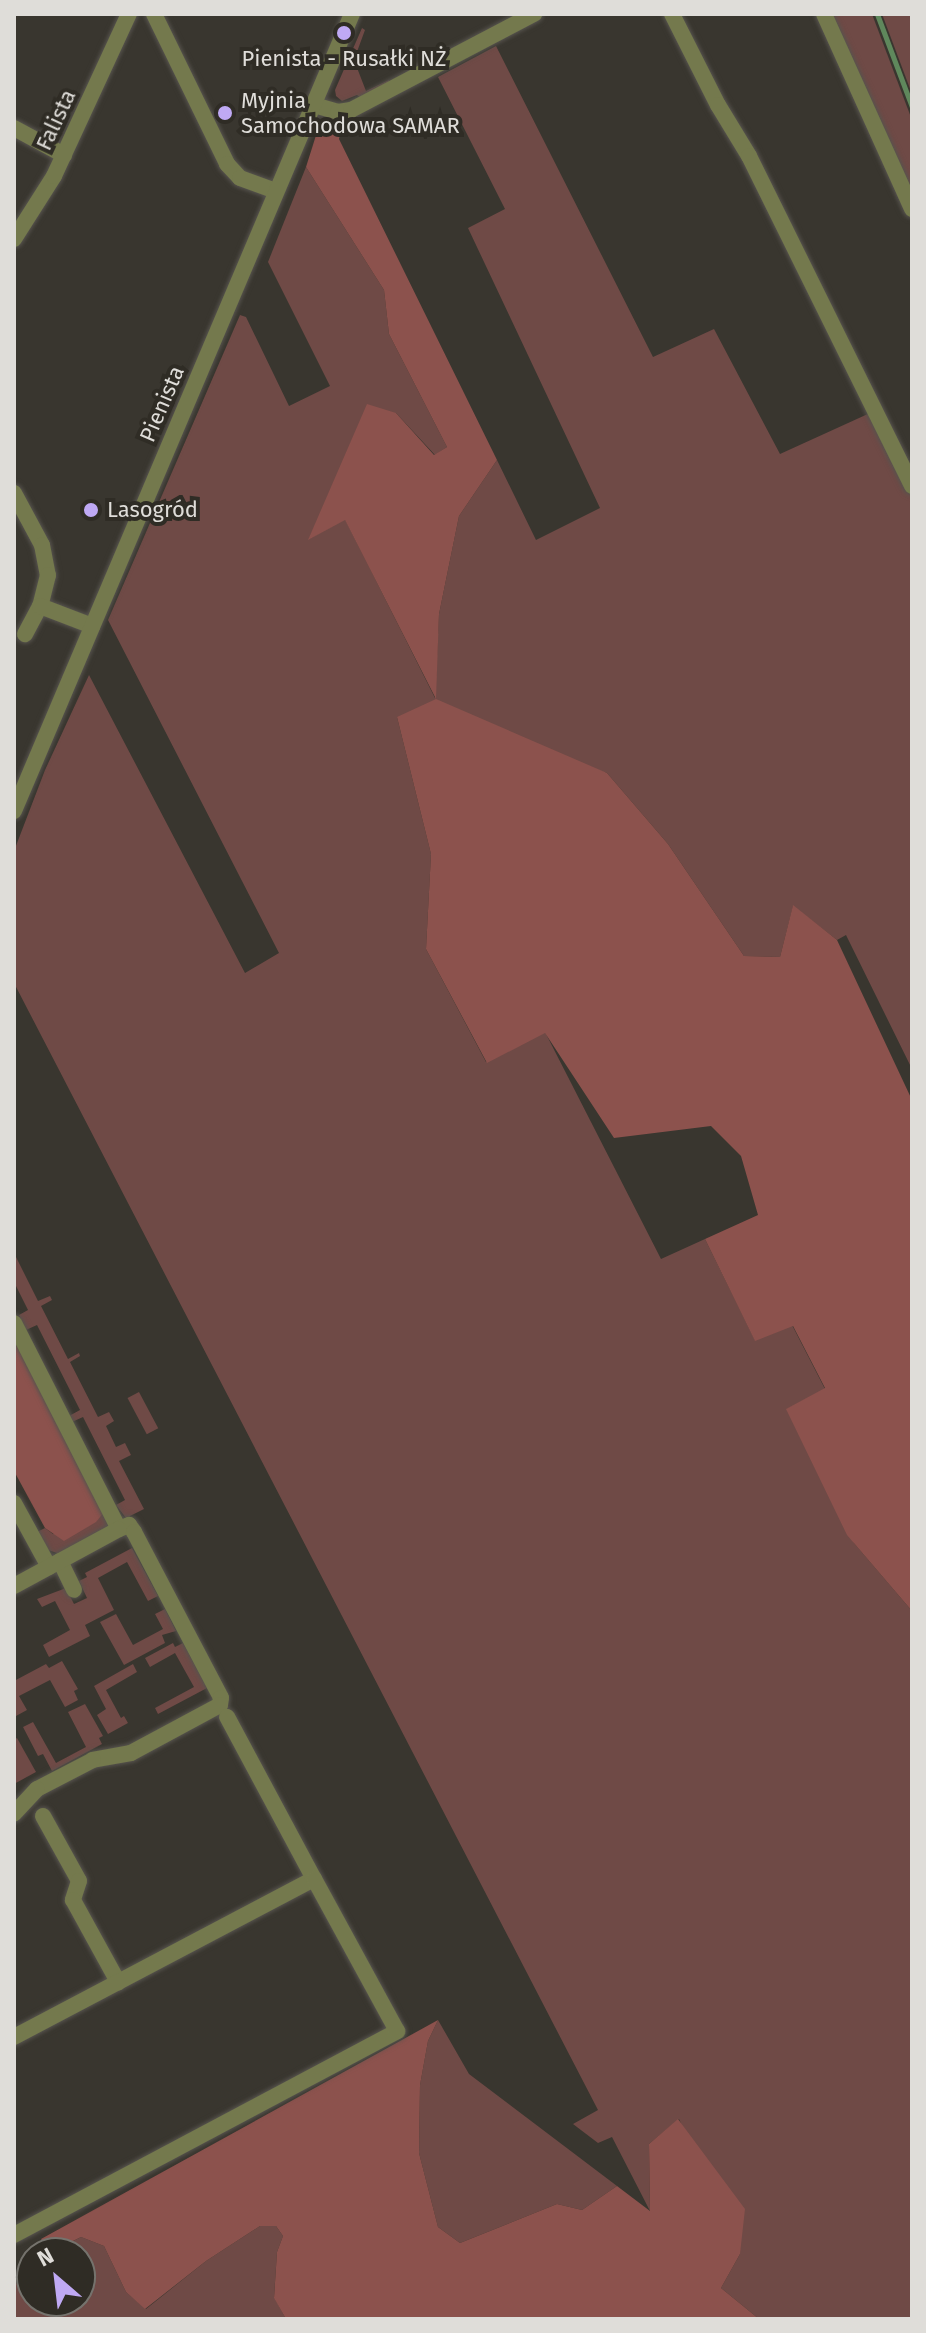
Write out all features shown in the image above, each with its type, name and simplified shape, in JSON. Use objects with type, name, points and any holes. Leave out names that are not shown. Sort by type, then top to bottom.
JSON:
[{"type":"street","name":"Falista","points":[[14,239],[39,204],[129,14]]},
{"type":"street","points":[[154,14],[227,164],[247,181],[276,191]]},
{"type":"street","name":"Pienista","points":[[14,811],[352,14]]},
{"type":"street","points":[[314,105],[338,112],[351,110],[534,14]]},
{"type":"street","points":[[672,14],[718,105],[749,156],[912,486]]},
{"type":"street","points":[[824,14],[912,209]]},
{"type":"street","points":[[14,128],[64,155]]},
{"type":"street","points":[[14,493],[46,554],[48,575],[40,606],[25,634]]},
{"type":"street","points":[[40,606],[92,626]]},
{"type":"street","points":[[14,1323],[119,1529]]},
{"type":"street","points":[[14,1503],[74,1590]]},
{"type":"street","points":[[14,1586],[129,1525],[221,1694],[220,1705],[131,1753],[93,1760],[37,1789],[14,1814]]},
{"type":"street","points":[[14,2235],[397,2031],[227,1717]]},
{"type":"street","points":[[43,1816],[79,1881],[73,1900],[118,1982]]},
{"type":"street","points":[[14,2037],[314,1879]]},
{"type":"shaded area","points":[[832,14],[872,14],[912,120],[912,194]]},
{"type":"shaded area","points":[[882,14],[912,14],[912,94]]},
{"type":"shaded area","points":[[362,28],[365,30],[354,60],[366,91],[389,80],[390,83],[361,98],[357,95],[342,101],[335,90]]},
{"type":"shaded area","points":[[496,46],[653,357],[714,329],[780,454],[881,408],[912,472],[912,1069],[846,935],[837,940],[793,906],[780,957],[744,956],[668,844],[607,773],[397,717],[431,854],[426,949],[486,1062],[545,1032],[661,1259],[705,1239],[755,1340],[792,1325],[825,1389],[787,1409],[854,1543],[912,1611],[912,2319],[759,2319],[721,2288],[740,2254],[679,2119],[649,2144],[650,2211],[612,2137],[598,2143],[573,2124],[598,2110],[14,983],[14,851],[45,770],[89,675],[245,973],[279,953],[108,620],[240,315],[246,317],[289,406],[330,386],[268,262],[306,167],[384,290],[389,334],[447,447],[435,455],[396,413],[341,468],[309,539],[345,519],[435,698],[439,614],[459,516],[497,460],[536,540],[600,508],[468,228],[505,209],[438,77]]},
{"type":"shaded area","points":[[331,118],[342,126],[339,139],[497,460],[459,516],[439,614],[436,699],[345,520],[308,540],[367,404],[396,413],[434,455],[447,447],[389,334],[384,290],[306,167],[318,129]]},
{"type":"shaded area","points":[[436,699],[607,773],[668,844],[744,956],[780,957],[793,905],[837,940],[912,1100],[912,1611],[847,1535],[786,1409],[825,1388],[793,1326],[755,1341],[705,1239],[758,1215],[741,1156],[711,1126],[614,1138],[545,1033],[487,1063],[426,949],[431,854],[397,717]]},
{"type":"shaded area","points":[[14,1253],[38,1301],[50,1296],[52,1300],[41,1306],[68,1359],[79,1353],[80,1356],[70,1362],[98,1417],[109,1412],[114,1421],[106,1426],[116,1447],[125,1443],[131,1455],[119,1461],[144,1509],[126,1518],[116,1505],[125,1500],[83,1417],[72,1422],[69,1416],[80,1410],[37,1325],[26,1330],[19,1315],[28,1310],[14,1282]]},
{"type":"shaded area","points":[[14,1333],[105,1511],[96,1522],[64,1541],[45,1528],[14,1471]]},
{"type":"shaded area","points":[[139,1392],[158,1428],[147,1434],[128,1398]]},
{"type":"shaded area","points":[[105,1511],[110,1524],[107,1528],[60,1554],[48,1550],[37,1532],[45,1528],[53,1534]]},
{"type":"shaded area","points":[[132,1548],[158,1596],[148,1601],[127,1562],[98,1578],[114,1610],[85,1625],[90,1636],[49,1657],[43,1645],[70,1630],[55,1601],[42,1607],[37,1599],[66,1588],[74,1604],[87,1598],[79,1581],[87,1577],[85,1573]]},
{"type":"shaded area","points":[[165,1609],[176,1631],[162,1635],[165,1643],[124,1665],[100,1622],[116,1614],[133,1645],[163,1629],[155,1614]]},
{"type":"shaded area","points":[[173,1643],[175,1647],[183,1643],[207,1688],[158,1714],[155,1708],[194,1687],[175,1653],[150,1667],[145,1658]]},
{"type":"shaded area","points":[[62,1661],[78,1689],[74,1691],[78,1700],[65,1707],[50,1680],[19,1696],[27,1710],[16,1716],[14,1681],[46,1664],[49,1668]]},
{"type":"shaded area","points":[[133,1664],[137,1672],[106,1690],[121,1718],[124,1716],[128,1723],[108,1734],[97,1715],[106,1709],[94,1686]]},
{"type":"shaded area","points":[[85,1704],[103,1736],[99,1738],[102,1744],[52,1771],[43,1754],[38,1756],[23,1727],[33,1722],[56,1763],[86,1747],[68,1712]]},
{"type":"shaded area","points":[[17,1738],[36,1772],[14,1784],[14,1740]]},
{"type":"shaded area","points":[[438,2020],[469,2074],[617,2186],[582,2210],[557,2204],[460,2243],[438,2227],[419,2153],[420,2085],[428,2041]]},
{"type":"shaded area","points":[[438,2020],[428,2041],[420,2085],[419,2153],[438,2227],[460,2243],[557,2204],[582,2210],[617,2186],[650,2211],[649,2144],[678,2119],[745,2209],[740,2254],[721,2288],[759,2319],[286,2319],[274,2298],[277,2252],[283,2236],[276,2226],[260,2226],[206,2261],[145,2309],[126,2292],[104,2246],[96,2243],[96,2237],[45,2237]]},
{"type":"shaded area","points":[[260,2226],[276,2226],[283,2236],[277,2252],[274,2297],[286,2319],[14,2319],[16,2284],[16,2317],[96,2317],[96,2243],[104,2246],[126,2292],[146,2309],[206,2261]]},
{"type":"waterway","points":[[877,14],[912,107]]},
{"type":"place","name":"Pienista - Rusałki NŻ","points":[[344,33]]},
{"type":"place","name":"Myjnia Samochodowa SAMAR","points":[[225,113]]},
{"type":"place","name":"Lasogród","points":[[91,510]]}]
